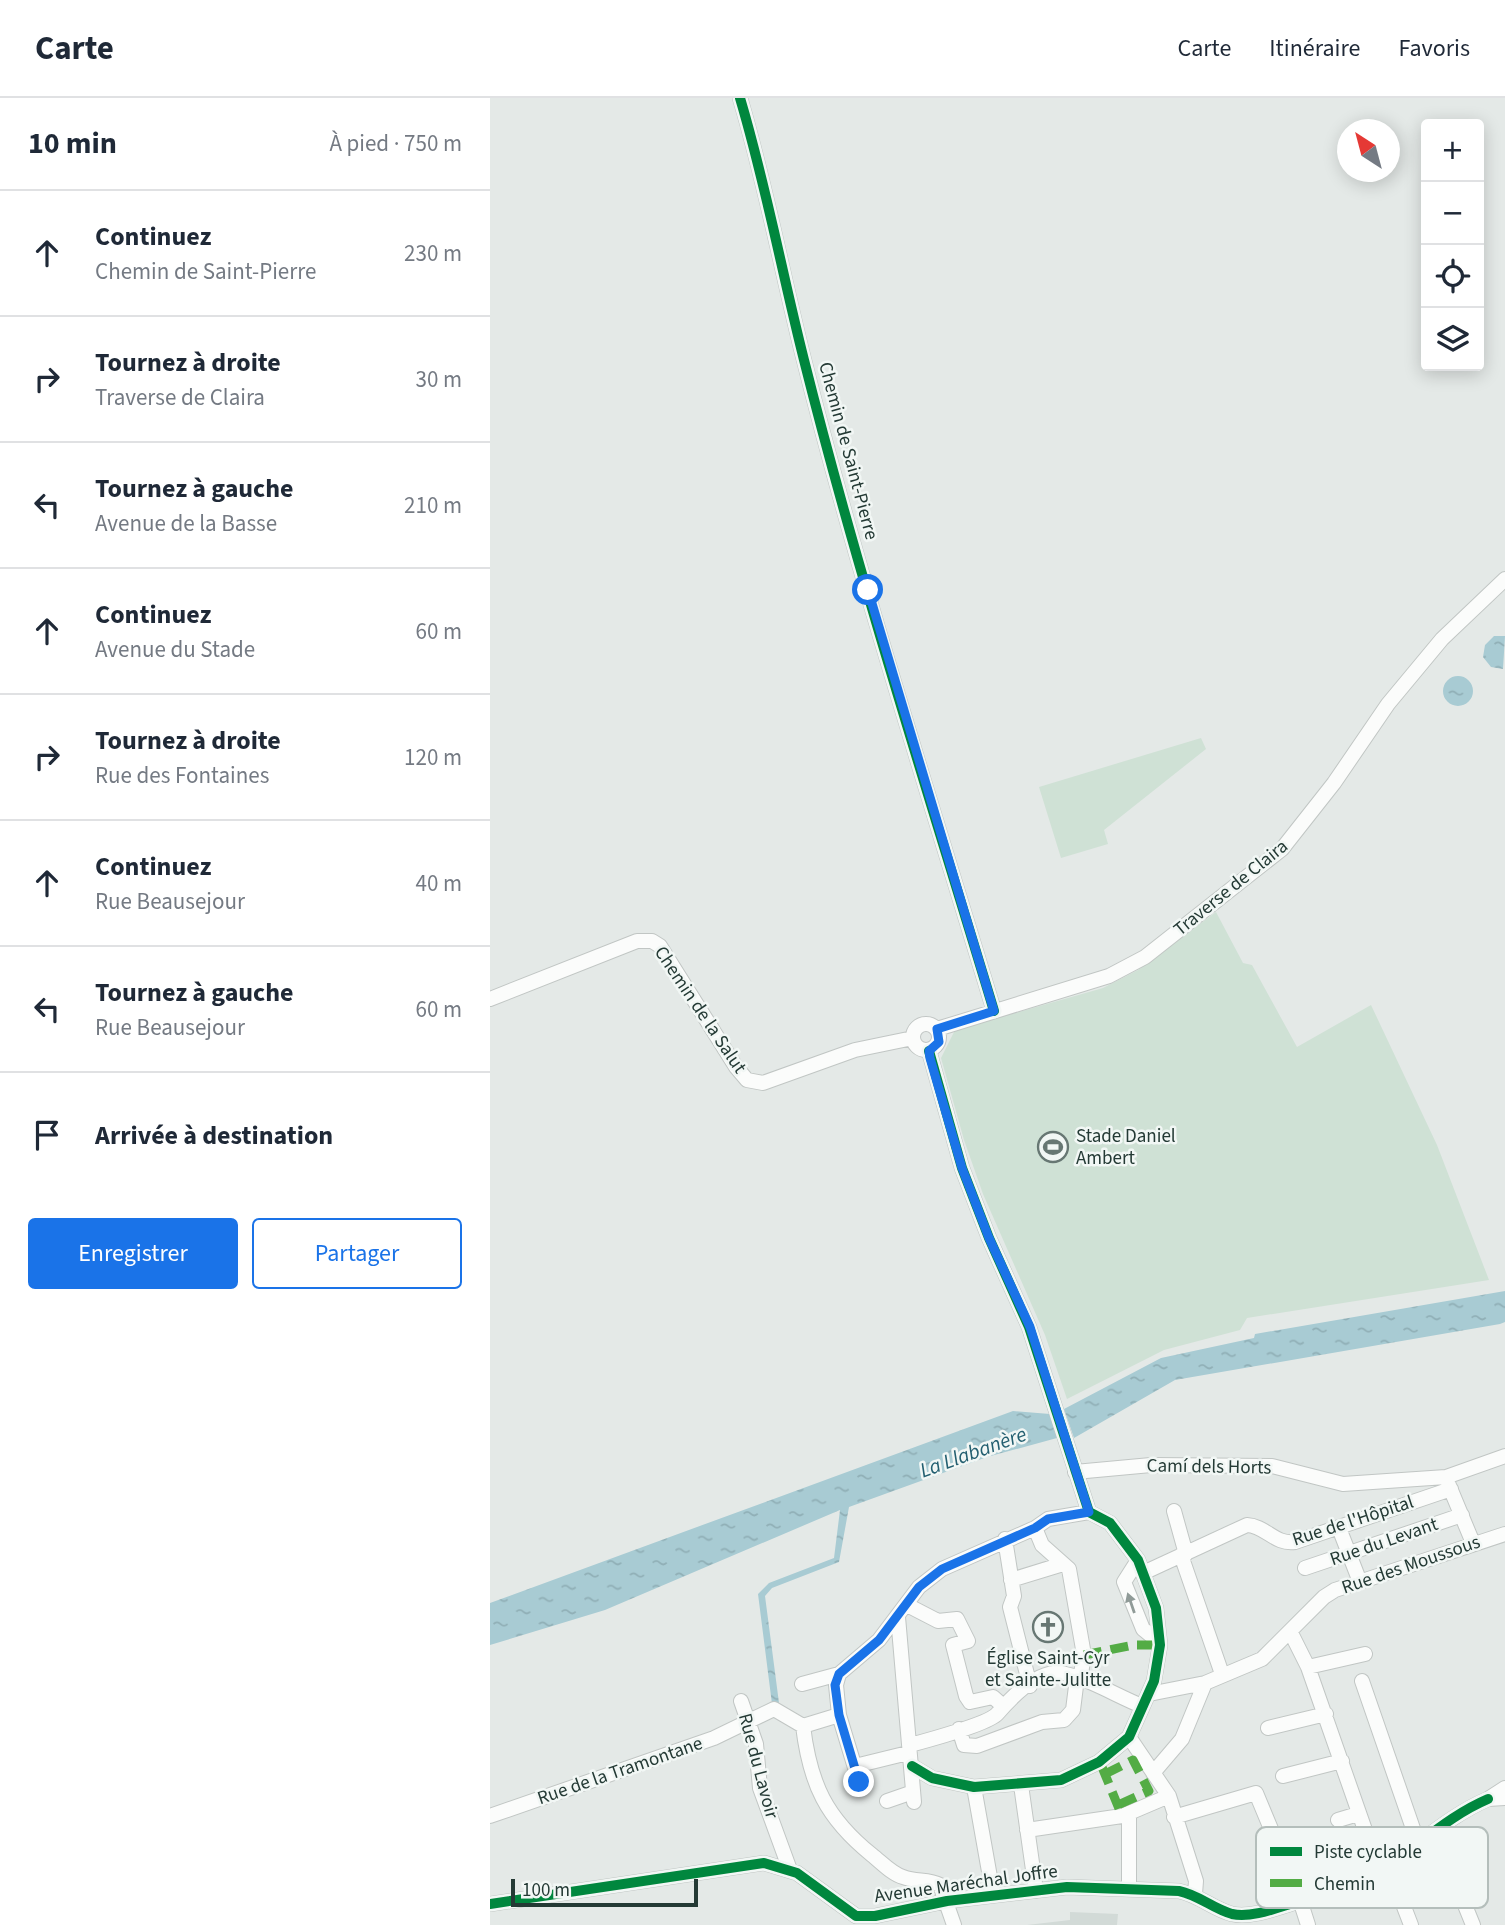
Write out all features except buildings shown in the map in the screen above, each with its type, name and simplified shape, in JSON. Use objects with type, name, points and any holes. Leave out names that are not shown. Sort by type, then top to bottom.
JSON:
[{"type":"street","name":"Chemin de Saint-Pierre","points":[[740,98],[764,176],[804,360],[861,564],[994,1011]]},
{"type":"street","name":"Traverse de Claira","points":[[937,1029],[1093,984],[1144,957],[1282,849],[1334,783],[1388,704],[1442,639],[1505,579]]},
{"type":"street","name":"Chemin de la Salut","points":[[490,999],[637,941],[652,941],[660,946],[736,1068],[747,1080],[763,1083],[855,1050],[913,1038]]},
{"type":"street","points":[[922,1025],[937,1029],[939,1042],[929,1051],[918,1048],[913,1038],[915,1030],[922,1025]]},
{"type":"street","points":[[929,1051],[962,1168],[989,1238],[1030,1327],[1089,1512]]},
{"type":"street","name":"Camí dels Horts","points":[[1075,1472],[1151,1465],[1272,1466],[1343,1484],[1448,1483],[1505,1455]]},
{"type":"street","points":[[1448,1483],[1473,1543]]},
{"type":"street","name":"Rue de l'Hôpital","points":[[1140,1566],[1183,1555],[1247,1525],[1255,1525],[1284,1544],[1339,1528],[1448,1483]]},
{"type":"street","points":[[1174,1511],[1183,1555],[1222,1674]]},
{"type":"street","points":[[802,1684],[839,1674],[879,1640],[919,1587],[942,1569],[1035,1528],[1048,1519],[1089,1512],[1110,1523],[1140,1566],[1156,1608],[1158,1642],[1146,1700],[1129,1737],[1083,1771],[1061,1780],[1021,1785],[974,1787],[932,1778],[910,1755]]},
{"type":"street","name":"Rue du Levant","points":[[1306,1568],[1350,1556],[1462,1515]]},
{"type":"street","points":[[959,1729],[964,1745],[977,1746],[1042,1722],[1063,1720],[1073,1710],[1084,1655],[1069,1569],[1042,1545],[1035,1528]]},
{"type":"street","points":[[1339,1528],[1360,1582]]},
{"type":"street","name":"Rue des Moussous","points":[[1146,1700],[1205,1683],[1262,1659],[1291,1633],[1324,1597],[1360,1582],[1505,1534]]},
{"type":"street","points":[[1005,1539],[1014,1596],[1010,1607],[1028,1680]]},
{"type":"street","points":[[1011,1580],[1063,1564]]},
{"type":"street","points":[[1140,1566],[1124,1582],[1143,1629],[1158,1642]]},
{"type":"street","points":[[902,1611],[938,1620],[957,1619],[968,1641],[953,1644],[966,1696],[970,1702],[997,1705]]},
{"type":"street","points":[[887,1802],[913,1797],[902,1611]]},
{"type":"street","points":[[1291,1633],[1308,1667],[1326,1714],[1364,1827]]},
{"type":"street","points":[[1308,1667],[1365,1654]]},
{"type":"street","points":[[855,1766],[910,1755],[959,1729],[1014,1695],[1028,1680],[1037,1677],[1060,1673],[1146,1700]]},
{"type":"street","points":[[839,1674],[835,1685],[839,1715],[859,1782]]},
{"type":"street","points":[[1362,1681],[1412,1827]]},
{"type":"street","points":[[1153,1773],[1182,1739],[1205,1683]]},
{"type":"street","name":"Rue du Lavoir","points":[[741,1701],[756,1744],[760,1788],[793,1871]]},
{"type":"street","name":"Rue de la Tramontane","points":[[490,1816],[714,1738],[774,1709],[803,1726]]},
{"type":"street","points":[[1268,1728],[1326,1714]]},
{"type":"street","points":[[839,1715],[803,1726],[813,1779],[824,1803],[848,1836],[903,1877],[930,1880],[940,1885],[954,1925]]},
{"type":"street","points":[[1129,1737],[1169,1796],[1196,1881],[1195,1894]]},
{"type":"street","points":[[1283,1776],[1342,1761]]},
{"type":"street","points":[[1021,1785],[1036,1891]]},
{"type":"street","points":[[974,1787],[993,1894]]},
{"type":"street","points":[[1441,1827],[1466,1809],[1505,1788]]},
{"type":"street","points":[[1174,1817],[1256,1793],[1270,1827]]},
{"type":"street","points":[[1027,1830],[1129,1813],[1169,1796]]},
{"type":"street","points":[[1488,1799],[1505,1798]]},
{"type":"street","points":[[1129,1813],[1129,1888]]},
{"type":"street","points":[[1338,1820],[1358,1814]]},
{"type":"street","points":[[490,1903],[724,1867],[764,1863],[793,1871]]},
{"type":"street","name":"Avenue Maréchal Joffre","points":[[793,1871],[850,1920],[876,1921],[947,1900],[1067,1887],[1129,1888],[1195,1894],[1235,1919]]},
{"type":"street","points":[[1235,1919],[1274,1908]]},
{"type":"street","points":[[1303,1908],[1308,1925]]},
{"type":"street","points":[[1403,1908],[1411,1925]]},
{"type":"street","points":[[1466,1908],[1473,1925]]},
{"type":"shaded area","points":[[1070,1912],[1118,1914],[1117,1925],[1027,1925],[1070,1920]]},
{"type":"green space","points":[[1201,738],[1206,749],[1104,830],[1108,844],[1061,858],[1039,787]]},
{"type":"green space","points":[[1216,912],[1243,963],[1252,965],[1297,1047],[1371,1005],[1437,1145],[1489,1280],[1247,1318],[1240,1330],[1164,1350],[1067,1399],[1045,1335],[983,1194],[964,1140],[941,1058],[955,1030],[1103,988],[1138,970]]},
{"type":"water","points":[[1494,636],[1505,636],[1503,669],[1491,667],[1483,657],[1485,645]]},
{"type":"water","points":[[1458,676],[1469,680],[1473,691],[1469,702],[1458,706],[1447,702],[1443,691],[1447,680]]},
{"type":"water","points":[[1505,1291],[1505,1322],[1500,1324],[1175,1380],[1074,1438],[1064,1409],[1161,1358],[1254,1338],[1255,1334]]},
{"type":"water","name":"La Llabanère","points":[[1013,1411],[1050,1414],[1057,1438],[987,1457],[849,1507],[839,1562],[772,1588],[765,1596],[779,1703],[772,1704],[758,1594],[769,1583],[834,1558],[840,1510],[605,1610],[490,1645],[490,1603]]},
{"type":"marked path","points":[[1084,1655],[1134,1645],[1160,1645]]},
{"type":"marked path","points":[[1105,1774],[1133,1760],[1149,1791],[1118,1805]]},
{"type":"marked path","points":[[1102,1767],[1122,1816]]},
{"type":"cycle path","points":[[740,98],[825,442],[895,687],[994,1011]]},
{"type":"cycle path","points":[[912,1766],[932,1778],[974,1787],[1061,1780],[1099,1762],[1129,1737],[1154,1681],[1160,1645],[1156,1608],[1138,1560],[1110,1523],[1089,1512],[1029,1327],[989,1238],[962,1168],[929,1051]]},
{"type":"cycle path","points":[[1441,1827],[1488,1799]]},
{"type":"cycle path","points":[[490,1904],[764,1863],[797,1873],[856,1916],[875,1916],[947,1901],[1067,1887],[1179,1891],[1232,1914],[1254,1914],[1276,1908]]},
{"type":"place","name":"Stade Daniel Ambert","points":[[1053,1147]]},
{"type":"place","name":"Église Saint-Cyr et Sainte-Julitte","points":[[1048,1627]]},
{"type":"route","points":[[859,1782],[839,1715],[835,1685],[839,1674],[879,1640],[919,1587],[942,1569],[971,1553],[1035,1528],[1048,1519],[1089,1512],[1030,1327],[989,1238],[962,1168],[930,1058],[929,1051],[939,1042],[937,1029],[994,1011],[868,590]]}]
